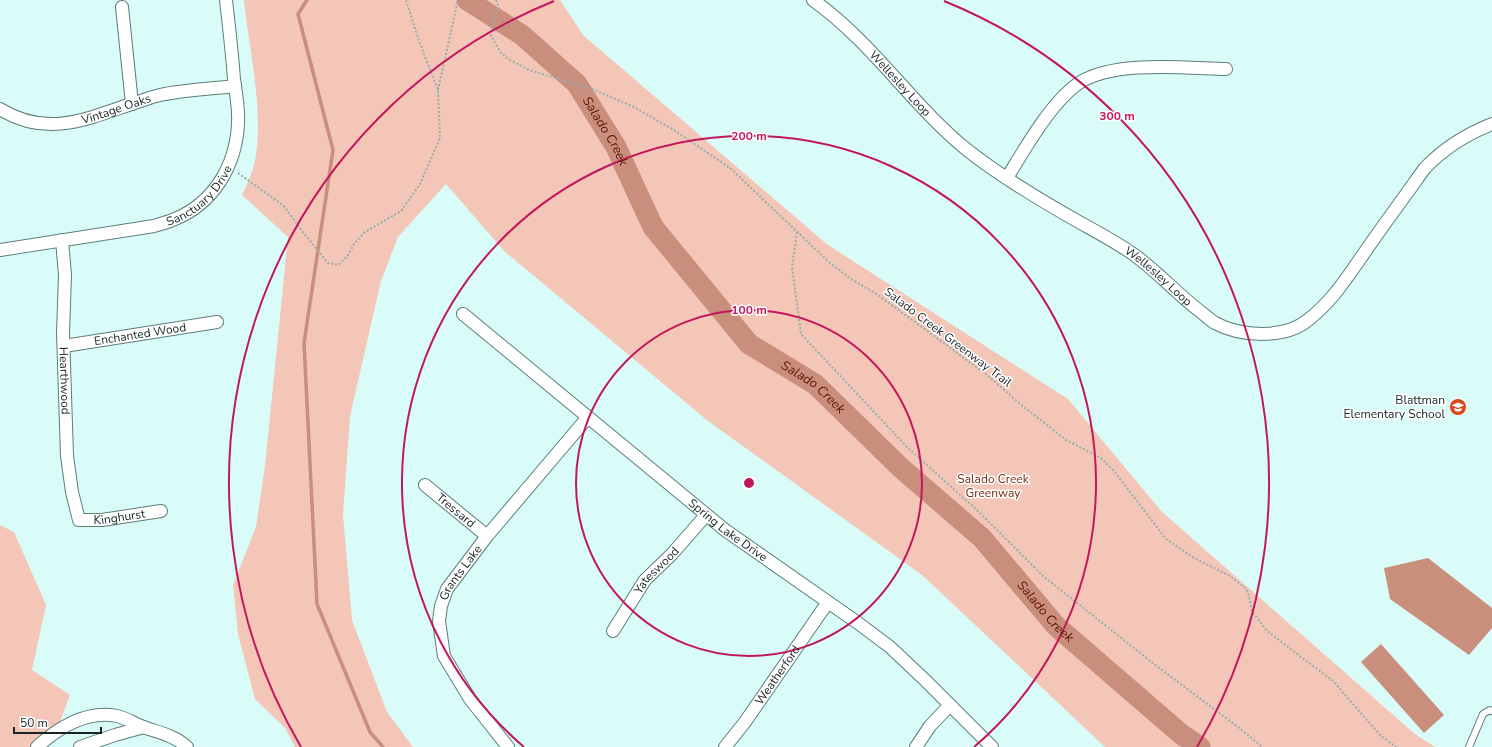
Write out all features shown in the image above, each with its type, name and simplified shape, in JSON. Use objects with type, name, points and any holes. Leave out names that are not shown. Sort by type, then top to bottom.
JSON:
[{"type":"street","name":"Sanctuary Drive","points":[[0,250],[154,226],[176,219],[203,201],[218,185],[229,166],[236,145],[239,123],[226,0]]},
{"type":"street","name":"Wellesley Loop","points":[[813,0],[827,10],[856,36],[936,123],[966,149],[1007,178],[1122,246],[1140,259],[1194,307],[1215,323],[1236,330],[1257,334],[1275,334],[1306,322],[1331,300],[1426,168],[1452,145],[1481,128],[1492,124]]},
{"type":"street","points":[[122,7],[132,104]]},
{"type":"street","points":[[1007,178],[1048,116],[1063,97],[1079,83],[1103,73],[1123,68],[1226,69]]},
{"type":"street","name":"Vintage Oaks","points":[[0,109],[24,120],[35,123],[57,125],[79,122],[159,95],[235,86]]},
{"type":"street","name":"Hearthwood","points":[[62,240],[65,275],[64,346],[67,456],[72,492],[79,520]]},
{"type":"street","name":"Spring Lake Drive","points":[[463,314],[706,515],[749,548],[828,602],[890,647],[992,747]]},
{"type":"street","name":"Enchanted Wood","points":[[64,346],[217,322]]},
{"type":"street","name":"Grants Lake","points":[[508,747],[474,705],[444,656],[439,621],[441,606],[447,589],[487,536],[588,417]]},
{"type":"street","name":"Tressard","points":[[425,485],[487,536]]},
{"type":"street","name":"Kinghurst","points":[[79,520],[102,520],[161,511]]},
{"type":"street","name":"Yateswood","points":[[613,631],[645,580],[676,550],[706,515]]},
{"type":"street","name":"Weatherford","points":[[725,747],[745,722],[828,602]]},
{"type":"street","points":[[916,747],[930,726],[950,705]]},
{"type":"street","points":[[37,747],[51,734],[66,725],[100,715],[117,716],[176,739],[187,747]]},
{"type":"street","points":[[80,747],[144,727]]},
{"type":"lane","points":[[1469,747],[1483,714],[1490,710],[1492,711]]},
{"type":"path","points":[[406,0],[418,41],[438,90]]},
{"type":"path","points":[[229,166],[284,206],[328,263],[338,265],[347,257],[354,244],[365,232],[401,211],[420,184],[440,138],[438,90],[458,0]]},
{"type":"path","name":"Salado Creek Greenway Trail","points":[[496,0],[498,5],[490,34],[501,53],[529,70],[592,90],[634,107],[674,130],[730,168],[830,263],[851,280],[875,293],[970,362],[1066,440],[1101,458],[1114,471],[1166,539],[1194,558],[1230,576],[1244,587],[1248,592],[1252,611],[1267,631],[1333,682],[1380,735],[1396,747]]},
{"type":"path","points":[[797,232],[792,267],[801,334],[907,447],[979,512],[1043,576],[1262,747]]},
{"type":"green space","name":"Salado Creek Greenway","points":[[244,0],[560,0],[583,35],[828,245],[1068,399],[1162,512],[1415,734],[1435,747],[1105,747],[922,575],[708,421],[504,251],[446,184],[398,237],[381,281],[350,416],[343,515],[352,620],[387,712],[413,747],[295,747],[285,728],[255,699],[238,634],[233,585],[256,527],[265,466],[288,237],[242,195],[249,181],[254,165],[258,136],[257,97]]},
{"type":"green space","points":[[0,525],[14,532],[46,605],[32,670],[70,695],[60,722],[48,747],[0,747]]},
{"type":"shaded area","points":[[1428,558],[1492,608],[1492,628],[1469,655],[1390,599],[1384,568]]},
{"type":"shaded area","points":[[1381,644],[1444,715],[1424,733],[1361,662]]},
{"type":"waterway","points":[[307,0],[298,14],[333,150],[304,343],[317,604],[370,732],[383,747]]},
{"type":"waterway","name":"Salado Creek","points":[[467,0],[522,35],[577,84],[616,147],[653,227],[749,344],[815,384],[901,468],[982,538],[1056,626],[1181,734],[1200,747]]},
{"type":"place","name":"Blattman Elementary School","points":[[1458,407]]}]
